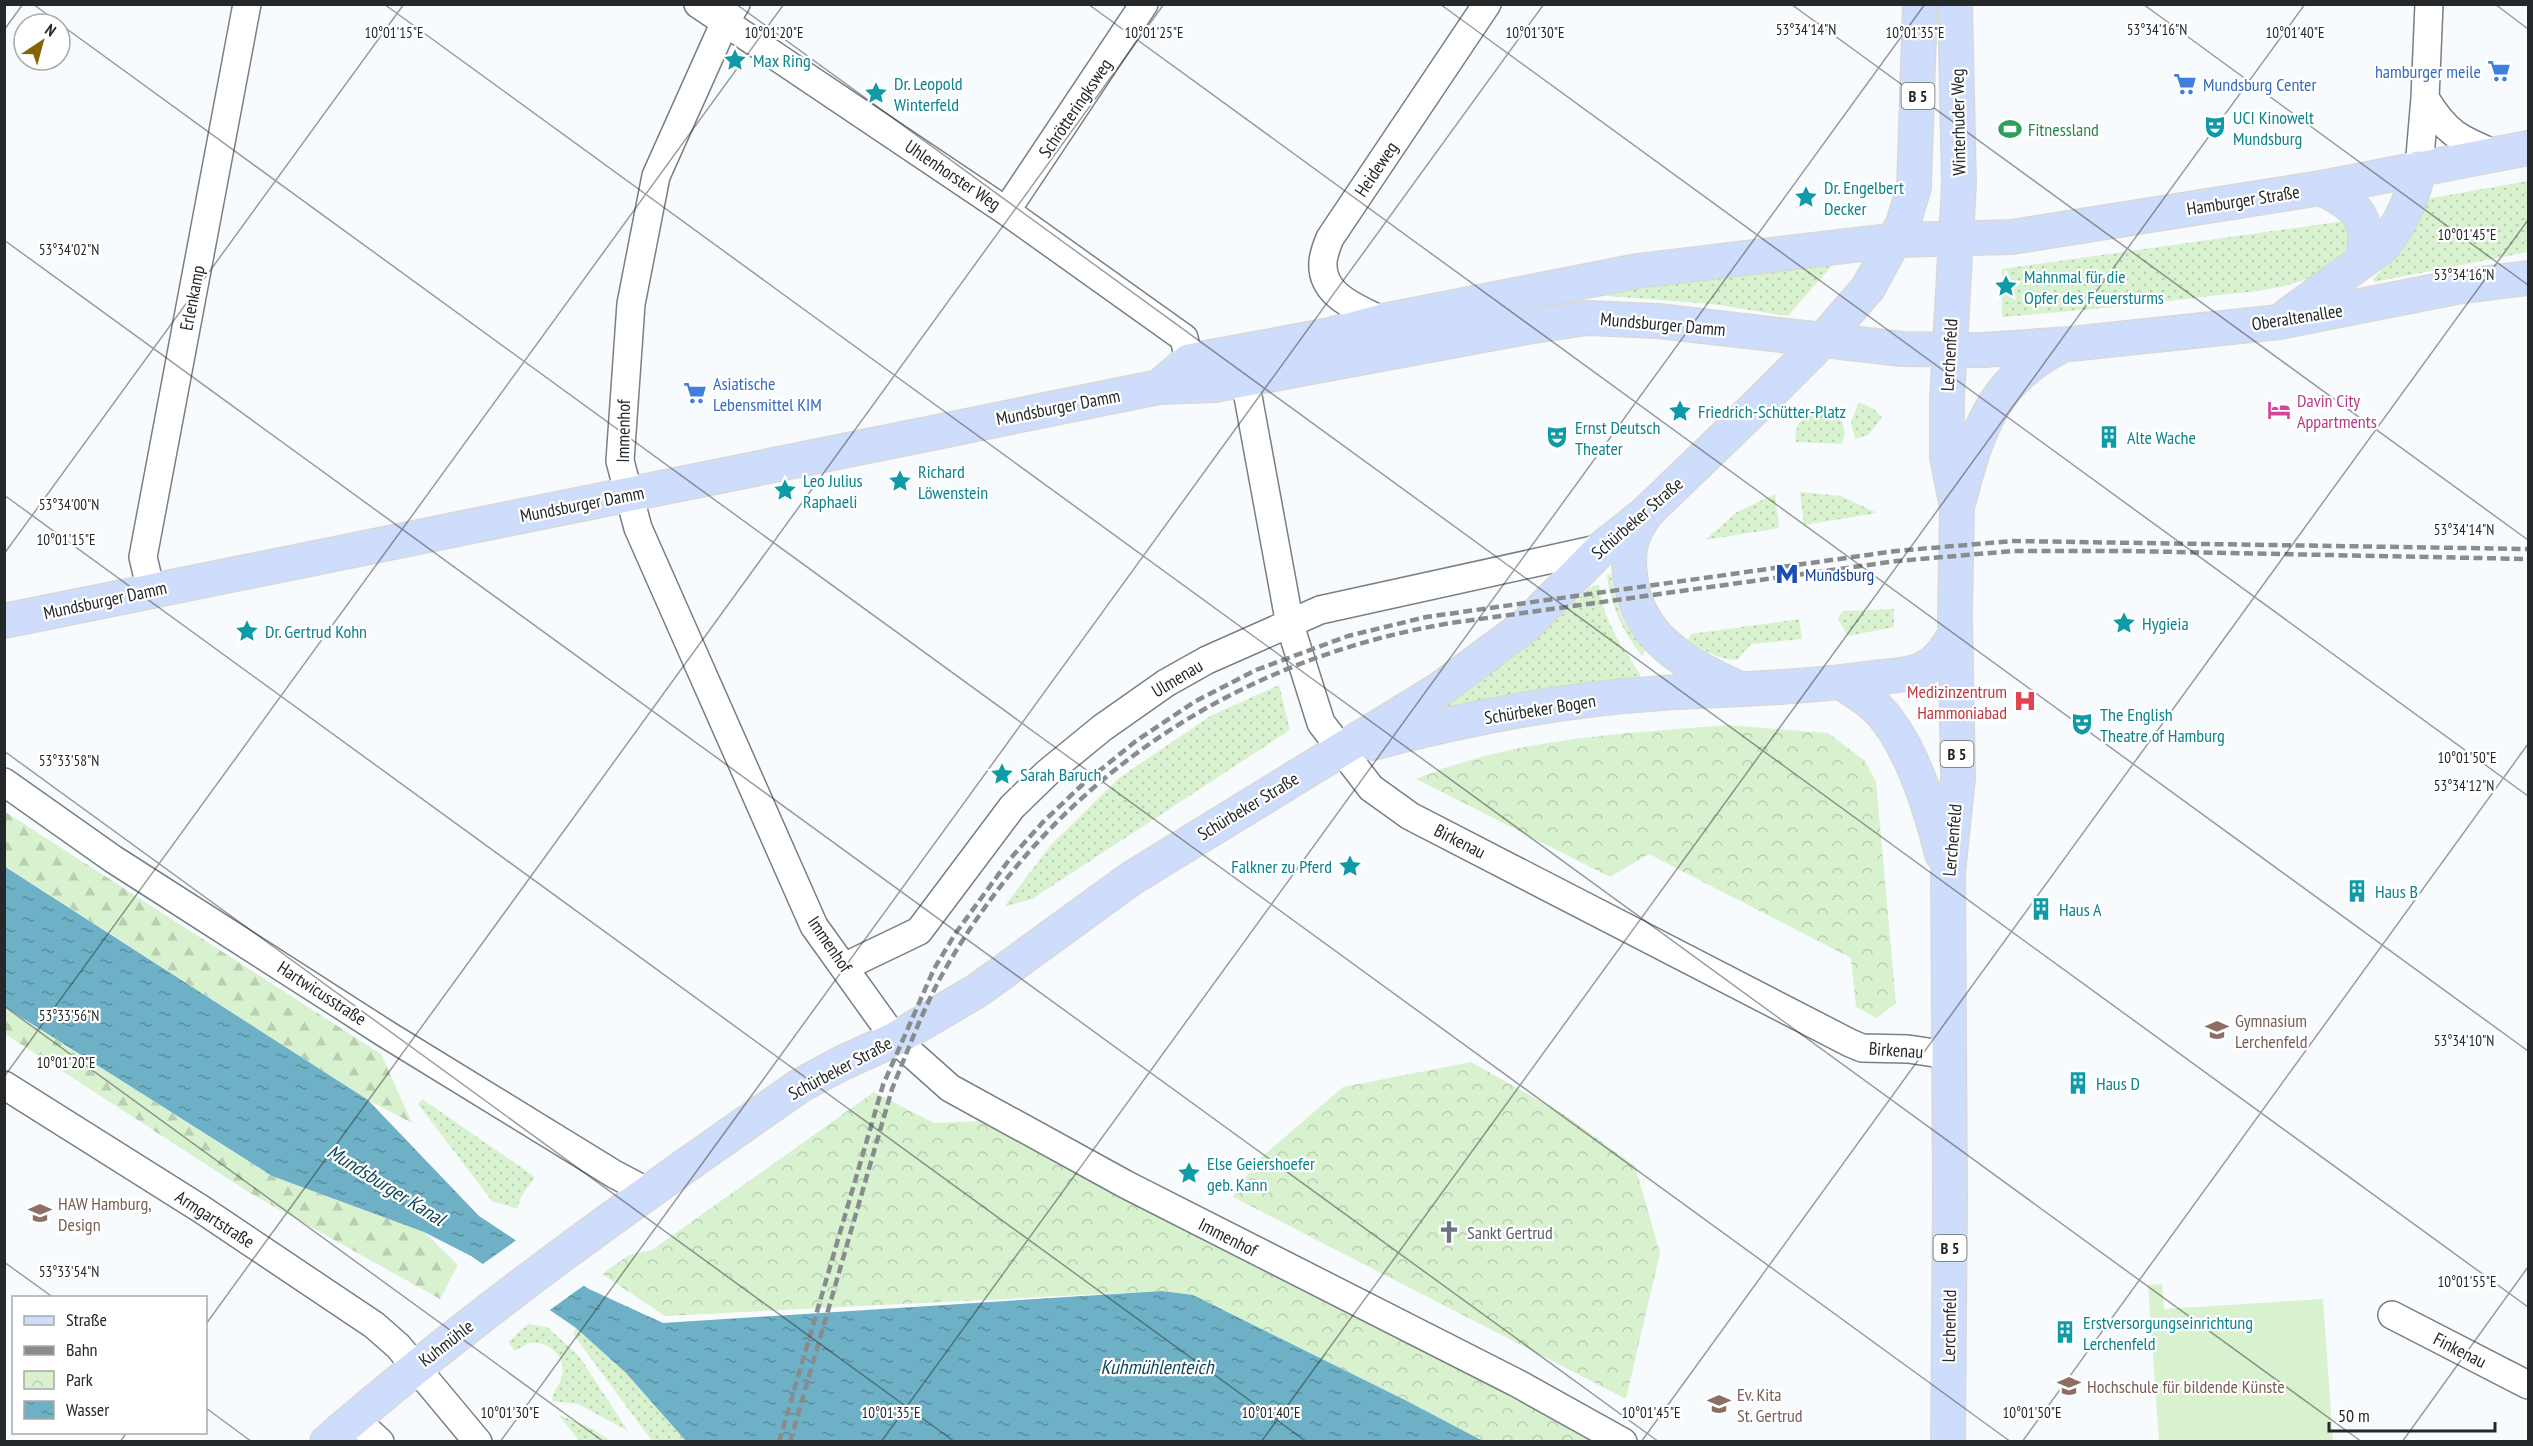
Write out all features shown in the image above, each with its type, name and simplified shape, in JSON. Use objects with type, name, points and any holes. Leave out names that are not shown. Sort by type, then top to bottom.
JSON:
[{"type":"main road","name":"B 5","points":[[1868,288],[1896,240],[1914,187],[1920,4]]},
{"type":"main road","name":"Winterhuder Weg","points":[[1954,4],[1959,184],[1956,240]]},
{"type":"main road","name":"Hamburger Straße","points":[[1956,240],[2012,237],[2321,188],[2529,148]]},
{"type":"main road","points":[[2279,322],[2389,239],[2406,208],[2419,168]]},
{"type":"main road","points":[[2321,188],[2348,204],[2363,222],[2367,239],[2362,261]]},
{"type":"main road","points":[[1189,361],[1330,335],[1383,321],[1637,271],[1896,240],[1956,240]]},
{"type":"main road","name":"B 5","points":[[1868,288],[1956,240]]},
{"type":"main road","name":"Lerchenfeld","points":[[1948,1442],[1950,1193],[1948,873],[1958,778],[1955,634],[1957,507],[1947,457],[1956,240]]},
{"type":"main road","name":"Oberaltenallee","points":[[2064,345],[2279,322],[2456,287],[2529,278]]},
{"type":"main road","name":"Schürbeker Straße","points":[[568,1249],[801,1085],[895,1039],[978,990],[1132,878],[1341,752],[1440,689],[1526,626],[1602,548],[1646,513],[1822,341],[1868,288]]},
{"type":"main road","name":"Mundsburger Damm","points":[[4,621],[1159,387],[1215,385],[1587,318],[1658,321],[1902,350],[1983,350],[2064,345]]},
{"type":"main road","points":[[1957,507],[1971,453],[1996,400],[2018,374],[2037,358],[2064,345]]},
{"type":"main road","name":"Mundsburger Damm","points":[[1159,387],[1189,361]]},
{"type":"main road","name":"Schürbeker Bogen","points":[[1646,513],[1632,535],[1629,548],[1631,588],[1642,617],[1660,641],[1691,666],[1743,690]]},
{"type":"main road","name":"Schürbeker Bogen","points":[[1341,752],[1430,728],[1540,708],[1660,693],[1743,690],[1841,682],[1920,670],[1936,660],[1947,649],[1955,634]]},
{"type":"main road","name":"B 5","points":[[1841,682],[1861,694],[1888,720],[1905,749],[1930,808],[1948,873]]},
{"type":"main road","name":"Kuhmühle","points":[[327,1442],[415,1366],[568,1249]]},
{"type":"street","name":"Erlenkamp","points":[[150,591],[143,557],[247,4]]},
{"type":"street","name":"Uhlenhorster Weg","points":[[698,4],[730,13],[1184,338],[1189,361]]},
{"type":"street","name":"Schrötteringksweg","points":[[1006,211],[1144,4]]},
{"type":"street","name":"Heideweg","points":[[1383,321],[1335,296],[1327,280],[1323,263],[1329,238],[1487,4]]},
{"type":"street","name":"Immenhof","points":[[730,13],[656,176],[631,304],[624,373],[620,461],[638,528],[814,926],[895,1039],[934,1074],[961,1094],[1143,1193],[1515,1382],[1623,1442]]},
{"type":"street","points":[[2419,168],[2425,98],[2428,14]]},
{"type":"street","points":[[2425,98],[2439,121],[2454,135],[2496,154]]},
{"type":"street","name":"Birkenau","points":[[1245,380],[1290,625],[1321,723],[1341,752],[1371,788],[1410,816],[1850,1043],[1862,1048],[1908,1049],[1948,1055]]},
{"type":"street","name":"Ulmenau","points":[[844,967],[919,930],[1012,807],[1047,773],[1102,728],[1166,683],[1207,660],[1320,610],[1602,548]]},
{"type":"street","name":"Hartwicusstraße","points":[[4,782],[113,859],[386,1034],[648,1192]]},
{"type":"street","name":"Armgartstraße","points":[[4,1085],[201,1209],[374,1325],[393,1341],[478,1442]]},
{"type":"street","name":"Finkenau","points":[[2392,1315],[2529,1385]]},
{"type":"street","points":[[354,1418],[380,1442]]},
{"type":"green space","points":[[2528,181],[2528,252],[2374,282],[2373,279],[2408,243],[2426,199]]},
{"type":"green space","points":[[2344,221],[2353,229],[2346,251],[2338,261],[2318,274],[2293,284],[2252,292],[2002,317],[2002,269]]},
{"type":"green space","points":[[1836,261],[1788,316],[1712,304],[1608,296],[1610,291]]},
{"type":"green space","points":[[1859,402],[1874,409],[1882,418],[1868,435],[1855,439],[1851,422]]},
{"type":"green space","points":[[1817,407],[1838,407],[1845,433],[1842,444],[1796,442],[1796,430],[1800,421]]},
{"type":"green space","points":[[1800,492],[1841,496],[1877,513],[1804,525]]},
{"type":"green space","points":[[1775,494],[1779,528],[1705,540],[1737,512]]},
{"type":"green space","points":[[1611,574],[1621,616],[1646,650],[1642,656],[1623,627],[1615,608],[1607,575]]},
{"type":"green space","points":[[1599,585],[1609,621],[1640,674],[1640,679],[1442,715],[1436,709],[1516,654],[1592,586]]},
{"type":"green space","points":[[1894,609],[1894,627],[1848,636],[1838,619],[1843,611]]},
{"type":"green space","points":[[1799,619],[1802,639],[1751,644],[1737,660],[1717,656],[1688,640],[1691,634]]},
{"type":"green space","points":[[1279,685],[1290,730],[1032,899],[1004,907],[1050,846],[1119,778],[1212,715]]},
{"type":"green space","points":[[1728,725],[1828,733],[1864,760],[1876,781],[1896,1003],[1877,1018],[1856,1007],[1851,958],[1649,854],[1610,877],[1416,779],[1492,754],[1531,746],[1609,735]]},
{"type":"green space","points":[[4,811],[381,1054],[412,1123],[368,1100],[5,866]]},
{"type":"green space","points":[[4,1007],[272,1176],[424,1232],[458,1265],[440,1299],[250,1193],[5,1034]]},
{"type":"green space","points":[[1471,1062],[1565,1115],[1635,1166],[1660,1253],[1626,1399],[1233,1197],[1257,1161],[1343,1087]]},
{"type":"green space","points":[[874,1092],[934,1123],[983,1121],[1601,1441],[1483,1441],[1193,1295],[1162,1291],[665,1316],[602,1274],[629,1255],[652,1250]]},
{"type":"green space","points":[[422,1099],[535,1177],[521,1197],[517,1209],[492,1201],[418,1104]]},
{"type":"green space","points":[[2162,1284],[2164,1309],[2323,1299],[2333,1441],[2159,1441],[2148,1285]]},
{"type":"green space","points":[[528,1324],[547,1327],[579,1356],[628,1431],[578,1404],[552,1401],[563,1369],[559,1357],[550,1348],[539,1343],[528,1344],[515,1351],[508,1342]]},
{"type":"green space","points":[[576,1328],[626,1373],[686,1441],[652,1441],[573,1334]]},
{"type":"green space","points":[[559,1415],[593,1429],[611,1441],[579,1441]]},
{"type":"water","points":[[4,866],[368,1100],[479,1216],[589,1289],[663,1323],[1162,1291],[1193,1295],[1483,1441],[686,1441],[626,1373],[576,1328],[471,1256],[424,1232],[272,1176],[5,1007]]},
{"type":"pier","points":[[518,1239],[586,1284],[547,1312],[480,1266]]},
{"type":"railway","points":[[779,1442],[883,1085],[934,969],[955,934],[1009,860],[1043,822],[1083,784],[1136,741],[1194,702],[1256,670],[1348,636],[1426,617],[1896,551],[2013,541],[2528,549]]},
{"type":"railway","points":[[790,1442],[892,1089],[922,1015],[943,973],[987,904],[1038,842],[1094,787],[1156,739],[1224,699],[1295,666],[1371,640],[1451,623],[1897,561],[2013,551],[2129,551],[2528,559]]},
{"type":"place","name":"Max Ring","points":[[735,60]]},
{"type":"place","name":"hamburger meile","points":[[2499,71]]},
{"type":"place","name":"Mundsburg Center","points":[[2185,84]]},
{"type":"place","name":"Dr. Leopold Winterfeld","points":[[876,93]]},
{"type":"place","name":"UCI Kinowelt Mundsburg","points":[[2215,127]]},
{"type":"place","name":"Fitnessland","points":[[2010,129]]},
{"type":"place","name":"Dr. Engelbert Decker","points":[[1806,197]]},
{"type":"place","name":"Mahnmal für die Opfer des Feuersturms","points":[[2006,286]]},
{"type":"place","name":"Asiatische Lebensmittel KIM","points":[[695,393]]},
{"type":"place","name":"Davin City Appartments","points":[[2279,410]]},
{"type":"place","name":"Friedrich-Schütter-Platz","points":[[1680,411]]},
{"type":"place","name":"Ernst Deutsch Theater","points":[[1557,437]]},
{"type":"place","name":"Alte Wache","points":[[2109,437]]},
{"type":"place","name":"Richard Löwenstein","points":[[900,481]]},
{"type":"place","name":"Leo Julius Raphaeli","points":[[785,490]]},
{"type":"place","name":"Mundsburg","points":[[1787,574]]},
{"type":"place","name":"Hygieia","points":[[2124,623]]},
{"type":"place","name":"Dr. Gertrud Kohn","points":[[247,631]]},
{"type":"place","name":"Medizinzentrum Hammoniabad","points":[[2025,701]]},
{"type":"place","name":"The English Theatre of Hamburg","points":[[2082,724]]},
{"type":"place","name":"Sarah Baruch","points":[[1002,774]]},
{"type":"place","name":"Falkner zu Pferd","points":[[1350,866]]},
{"type":"place","name":"Haus B","points":[[2357,891]]},
{"type":"place","name":"Haus A","points":[[2041,909]]},
{"type":"place","name":"Gymnasium Lerchenfeld","points":[[2217,1030]]},
{"type":"place","name":"Haus D","points":[[2078,1083]]},
{"type":"place","name":"Else Geiershoefer geb. Kann","points":[[1189,1173]]},
{"type":"place","name":"HAW Hamburg, Design","points":[[40,1213]]},
{"type":"place","name":"Sankt Gertrud","points":[[1449,1232]]},
{"type":"place","name":"Erstversorgungseinrichtung Lerchenfeld","points":[[2065,1332]]},
{"type":"place","name":"Hochschule für bildende Künste","points":[[2069,1386]]},
{"type":"place","name":"Ev. Kita St. Gertrud","points":[[1719,1404]]},
{"type":"water label","name":"Mundsburger Kanal","points":[[386,1185]]},
{"type":"water label","name":"Kuhmühlenteich","points":[[1157,1367]]}]
